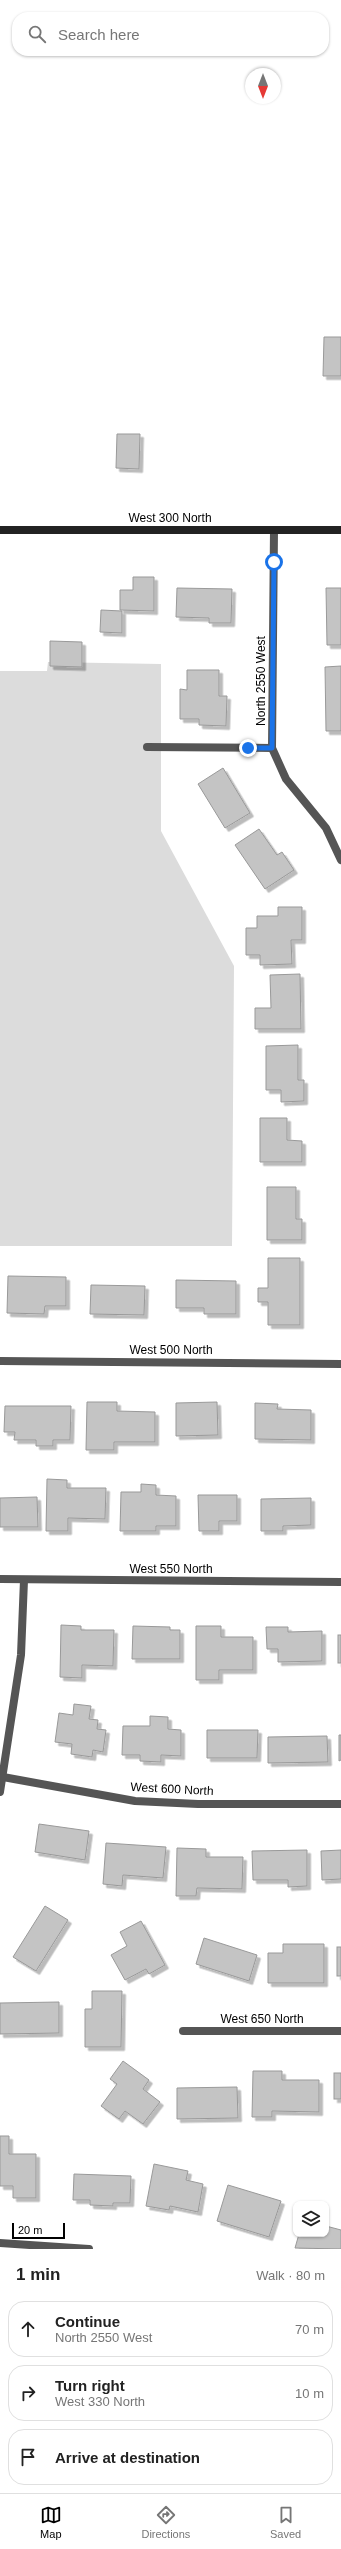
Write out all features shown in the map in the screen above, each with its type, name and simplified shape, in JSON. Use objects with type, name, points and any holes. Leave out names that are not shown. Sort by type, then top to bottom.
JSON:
[{"type":"main road","name":"West 300 North","points":[[0,530],[341,530]]},
{"type":"street","name":"North 2550 West","points":[[274,530],[272,748],[286,779],[326,828],[341,860]]},
{"type":"street","points":[[147,747],[272,748]]},
{"type":"street","name":"West 500 North","points":[[0,1361],[341,1364]]},
{"type":"street","name":"West 550 North","points":[[0,1579],[341,1582]]},
{"type":"street","points":[[0,1792],[21,1655],[24,1580]]},
{"type":"street","name":"West 600 North","points":[[3,1777],[135,1801],[198,1804],[341,1804]]},
{"type":"street","name":"West 650 North","points":[[183,2031],[341,2031]]},
{"type":"street","points":[[0,2243],[90,2249]]},
{"type":"shaded area","points":[[48,662],[161,664],[161,831],[234,966],[232,1246],[0,1246],[0,671],[47,671]]},
{"type":"building","points":[[324,337],[341,337],[341,376],[323,376]]},
{"type":"building","points":[[117,434],[140,434],[139,469],[116,468]]},
{"type":"building","points":[[133,577],[154,577],[154,611],[120,610],[120,590],[133,590]]},
{"type":"building","points":[[177,588],[232,589],[231,623],[209,623],[209,618],[176,617]]},
{"type":"building","points":[[326,588],[341,588],[341,645],[327,645]]},
{"type":"building","points":[[101,610],[122,611],[122,633],[100,632]]},
{"type":"building","points":[[50,641],[82,642],[82,667],[50,666]]},
{"type":"building","points":[[341,666],[341,731],[326,731],[325,667]]},
{"type":"building","points":[[187,670],[219,670],[219,696],[227,696],[226,726],[199,725],[199,719],[180,719],[180,689],[187,690]]},
{"type":"building","points":[[223,768],[250,813],[225,828],[198,784]]},
{"type":"building","points":[[259,829],[277,855],[282,852],[294,870],[265,889],[235,845]]},
{"type":"building","points":[[278,907],[302,907],[302,940],[291,940],[292,964],[260,965],[260,955],[246,955],[246,928],[257,928],[257,916],[278,916]]},
{"type":"building","points":[[300,974],[301,1029],[255,1029],[255,1008],[271,1008],[270,975]]},
{"type":"building","points":[[298,1045],[298,1080],[304,1080],[304,1101],[281,1102],[281,1090],[266,1090],[266,1046]]},
{"type":"building","points":[[260,1118],[287,1118],[287,1140],[302,1141],[302,1162],[260,1162]]},
{"type":"building","points":[[267,1187],[296,1187],[296,1219],[302,1219],[302,1240],[267,1240]]},
{"type":"building","points":[[268,1258],[300,1258],[300,1325],[268,1325],[268,1302],[258,1302],[258,1288],[268,1288]]},
{"type":"building","points":[[8,1276],[66,1277],[66,1306],[45,1306],[44,1314],[7,1313]]},
{"type":"building","points":[[176,1280],[236,1281],[236,1314],[204,1314],[204,1308],[176,1308]]},
{"type":"building","points":[[91,1285],[145,1286],[144,1315],[90,1314]]},
{"type":"building","points":[[87,1402],[117,1402],[117,1411],[155,1412],[155,1442],[114,1442],[114,1450],[86,1450]]},
{"type":"building","points":[[217,1402],[218,1435],[176,1436],[176,1403]]},
{"type":"building","points":[[255,1403],[278,1404],[277,1409],[311,1410],[311,1440],[255,1439]]},
{"type":"building","points":[[5,1406],[71,1406],[70,1440],[53,1440],[53,1446],[36,1446],[36,1440],[14,1440],[15,1432],[4,1432]]},
{"type":"building","points":[[47,1479],[67,1480],[67,1488],[106,1488],[105,1519],[68,1518],[68,1531],[46,1531]]},
{"type":"building","points":[[141,1484],[156,1485],[156,1495],[176,1496],[176,1526],[156,1526],[156,1531],[120,1531],[121,1492],[141,1492]]},
{"type":"building","points":[[198,1495],[237,1495],[237,1521],[219,1521],[219,1531],[199,1531]]},
{"type":"building","points":[[37,1497],[38,1527],[0,1527],[0,1498]]},
{"type":"building","points":[[311,1498],[311,1525],[283,1526],[283,1531],[261,1531],[261,1499]]},
{"type":"building","points":[[61,1625],[81,1626],[81,1630],[114,1630],[113,1666],[82,1665],[82,1678],[60,1677]]},
{"type":"building","points":[[133,1626],[170,1627],[170,1630],[180,1630],[180,1659],[132,1659]]},
{"type":"building","points":[[196,1626],[221,1626],[221,1637],[253,1637],[253,1670],[219,1670],[219,1680],[196,1680]]},
{"type":"building","points":[[266,1627],[288,1627],[288,1632],[322,1631],[322,1661],[278,1662],[278,1649],[267,1649]]},
{"type":"building","points":[[338,1635],[341,1635],[341,1663],[338,1663]]},
{"type":"building","points":[[74,1704],[91,1706],[89,1719],[98,1720],[97,1729],[106,1730],[103,1752],[93,1750],[92,1757],[71,1754],[72,1744],[55,1742],[59,1713],[73,1715]]},
{"type":"building","points":[[150,1716],[168,1717],[168,1729],[181,1730],[181,1756],[161,1755],[161,1762],[140,1761],[140,1755],[122,1755],[123,1726],[150,1726]]},
{"type":"building","points":[[207,1730],[258,1730],[257,1758],[207,1758]]},
{"type":"building","points":[[339,1735],[341,1735],[341,1760],[339,1761]]},
{"type":"building","points":[[327,1736],[328,1762],[268,1763],[268,1737]]},
{"type":"building","points":[[39,1824],[89,1831],[85,1860],[35,1852]]},
{"type":"building","points":[[106,1843],[166,1847],[163,1878],[123,1875],[122,1886],[103,1884]]},
{"type":"building","points":[[177,1848],[206,1849],[206,1857],[243,1857],[242,1889],[197,1888],[196,1896],[176,1896]]},
{"type":"building","points":[[307,1850],[307,1886],[288,1887],[288,1880],[253,1880],[252,1851]]},
{"type":"building","points":[[341,1850],[341,1879],[322,1880],[321,1851]]},
{"type":"building","points":[[45,1906],[68,1920],[36,1971],[13,1957]]},
{"type":"building","points":[[141,1921],[165,1965],[149,1974],[146,1969],[125,1980],[111,1955],[127,1946],[120,1932]]},
{"type":"building","points":[[204,1938],[257,1955],[249,1981],[196,1964]]},
{"type":"building","points":[[283,1944],[324,1944],[324,1983],[268,1983],[268,1953],[283,1953]]},
{"type":"building","points":[[337,1947],[341,1947],[341,1976],[337,1976]]},
{"type":"building","points":[[92,1991],[122,1991],[121,2047],[85,2047],[85,2009],[92,2009]]},
{"type":"building","points":[[59,2002],[59,2033],[0,2034],[0,2003]]},
{"type":"building","points":[[123,2061],[149,2080],[143,2089],[160,2102],[143,2124],[125,2111],[119,2119],[101,2106],[117,2084],[110,2079]]},
{"type":"building","points":[[253,2071],[282,2071],[282,2080],[319,2080],[319,2112],[272,2111],[272,2117],[252,2117]]},
{"type":"building","points":[[334,2073],[341,2073],[341,2099],[334,2099]]},
{"type":"building","points":[[237,2087],[238,2118],[177,2119],[177,2088]]},
{"type":"building","points":[[0,2136],[9,2136],[9,2154],[36,2154],[36,2198],[13,2198],[13,2186],[0,2186]]},
{"type":"building","points":[[154,2164],[188,2171],[186,2180],[203,2184],[198,2212],[170,2206],[169,2210],[146,2206]]},
{"type":"building","points":[[74,2174],[131,2176],[130,2203],[113,2203],[113,2206],[90,2205],[90,2200],[73,2200]]},
{"type":"building","points":[[228,2185],[281,2201],[269,2237],[217,2221]]},
{"type":"building","points":[[329,2227],[341,2230],[341,2249],[295,2248],[298,2237],[329,2237]]},
{"type":"route","points":[[248,748],[272,748],[274,562]]}]
